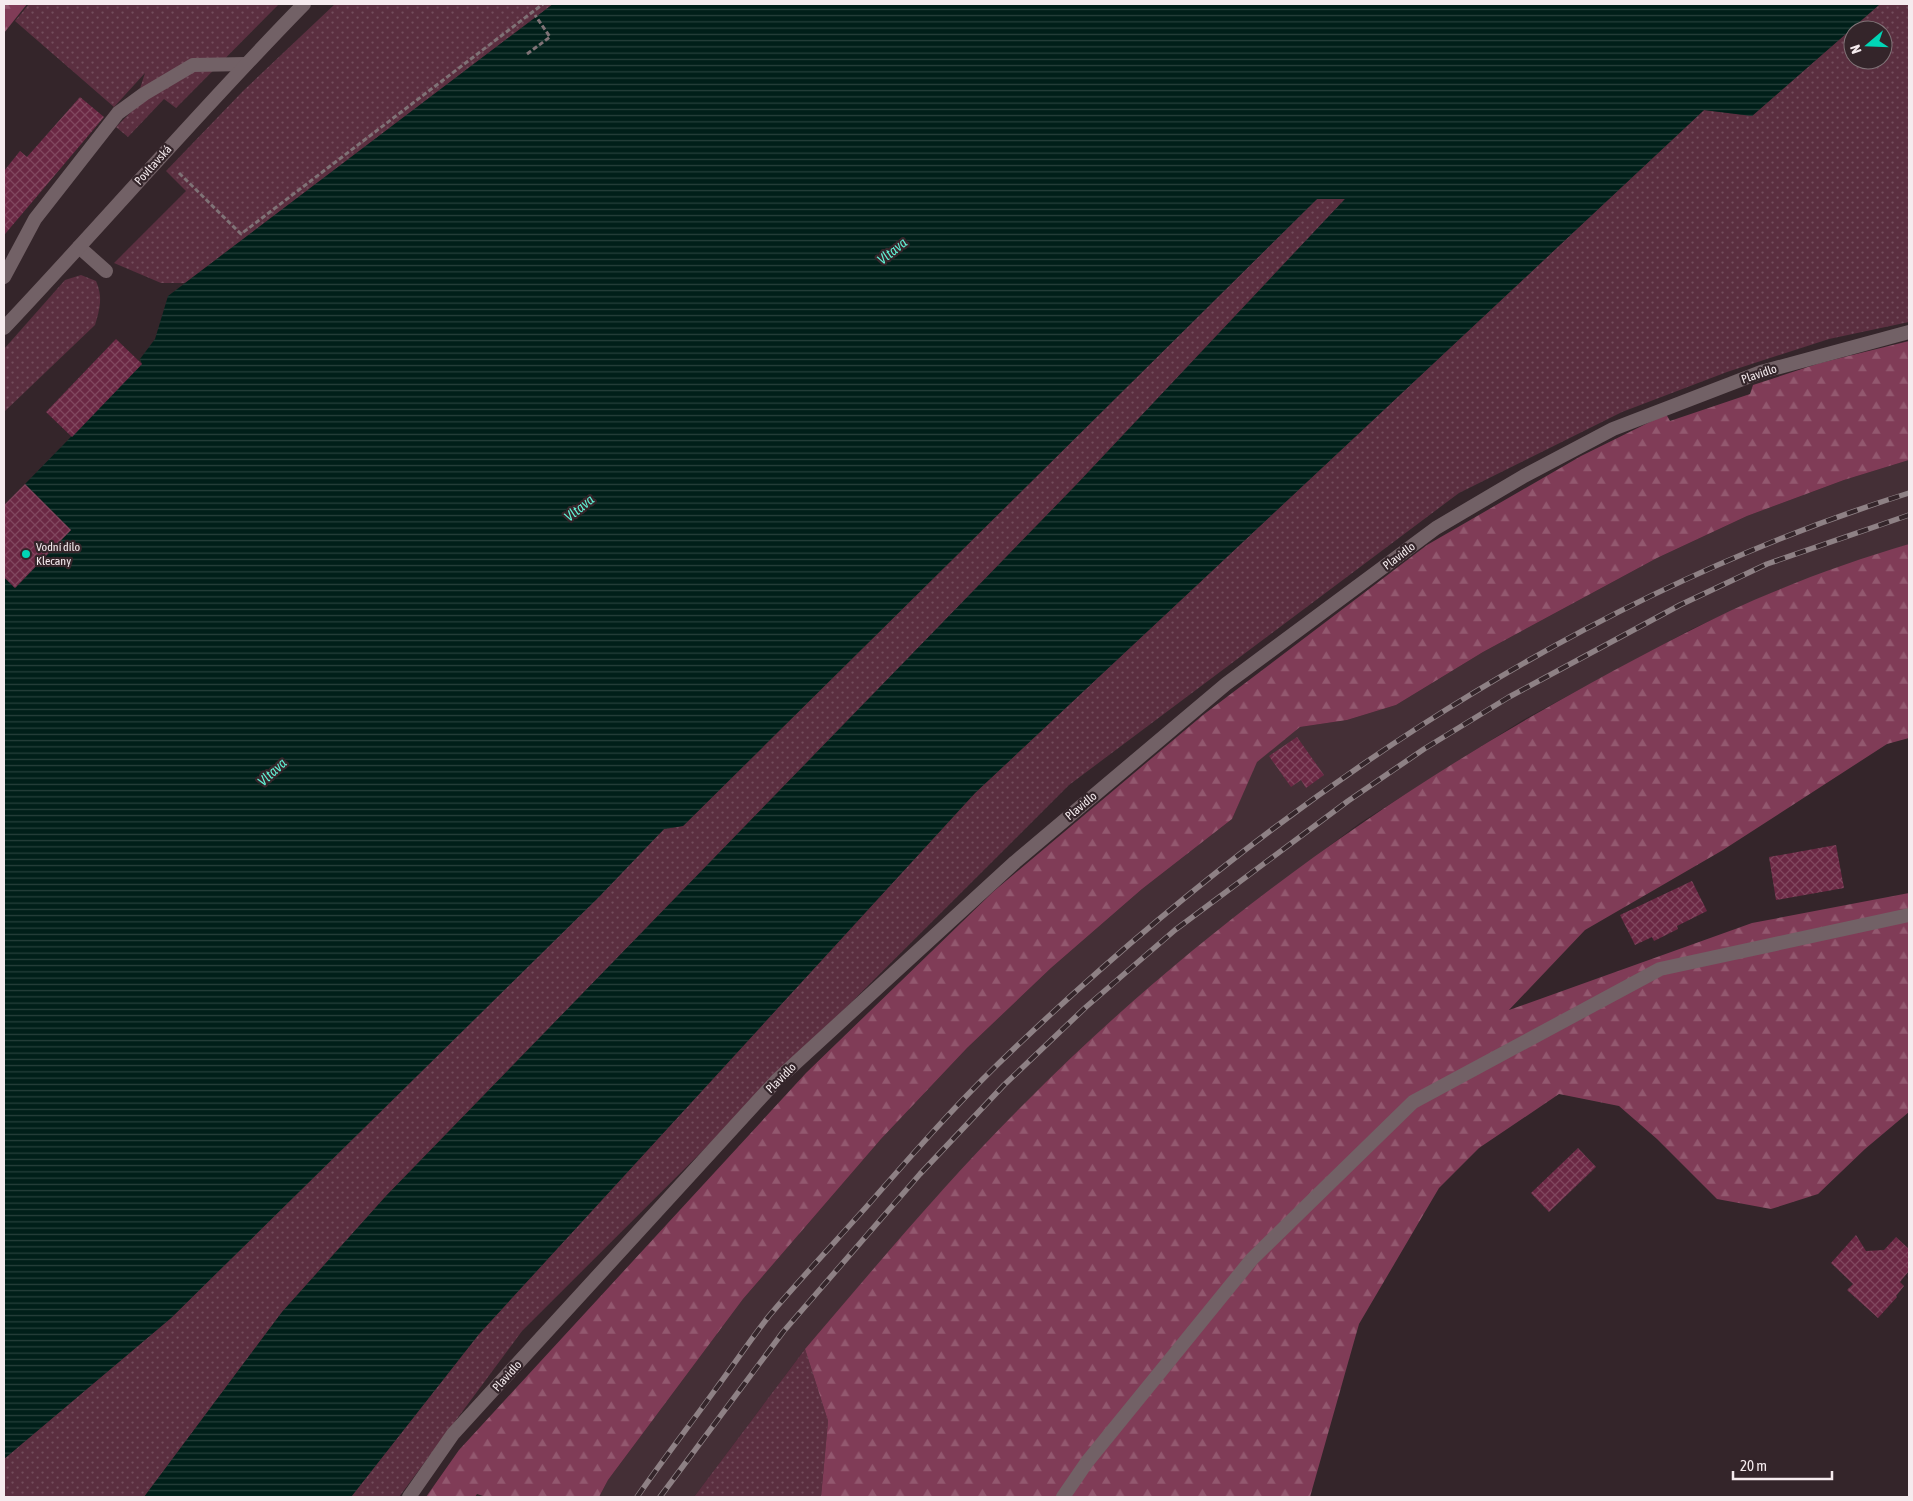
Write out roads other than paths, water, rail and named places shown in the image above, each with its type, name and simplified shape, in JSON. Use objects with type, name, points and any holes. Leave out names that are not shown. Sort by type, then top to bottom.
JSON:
[{"type":"street","name":"Povltavská","points":[[4,328],[80,248],[161,155],[304,4]]},
{"type":"street","points":[[4,277],[35,219],[118,113],[144,94],[193,65],[246,64]]},
{"type":"street","points":[[80,248],[106,271]]},
{"type":"street","name":"Plavidlo","points":[[409,1497],[453,1434],[777,1080],[1015,862],[1226,684],[1436,528],[1524,476],[1613,429],[1761,372],[1909,332]]},
{"type":"street","points":[[1063,1497],[1087,1462],[1252,1259],[1413,1102],[1660,969],[1909,915]]},
{"type":"water","name":"Vltava","points":[[553,4],[1880,4],[1862,20],[1843,20],[1843,36],[1752,116],[1704,110],[975,793],[479,1334],[351,1497],[144,1497],[282,1312],[386,1196],[1077,484],[1345,199],[1317,199],[683,826],[664,829],[599,897],[171,1318],[4,1459],[4,577],[15,588],[71,530],[25,484],[142,364],[140,359],[155,339],[168,296]]},
{"type":"railway","points":[[637,1497],[769,1316],[947,1116],[997,1065],[1096,973],[1200,885],[1308,803],[1421,726],[1537,656],[1657,593],[1781,538],[1909,493]]},
{"type":"railway","points":[[660,1497],[783,1332],[920,1174],[1004,1085],[1086,1007],[1175,930],[1348,801],[1424,749],[1509,697],[1680,605],[1767,564],[1909,515]]},
{"type":"place","name":"Vodní dílo Klecany","points":[[26,554]]}]
